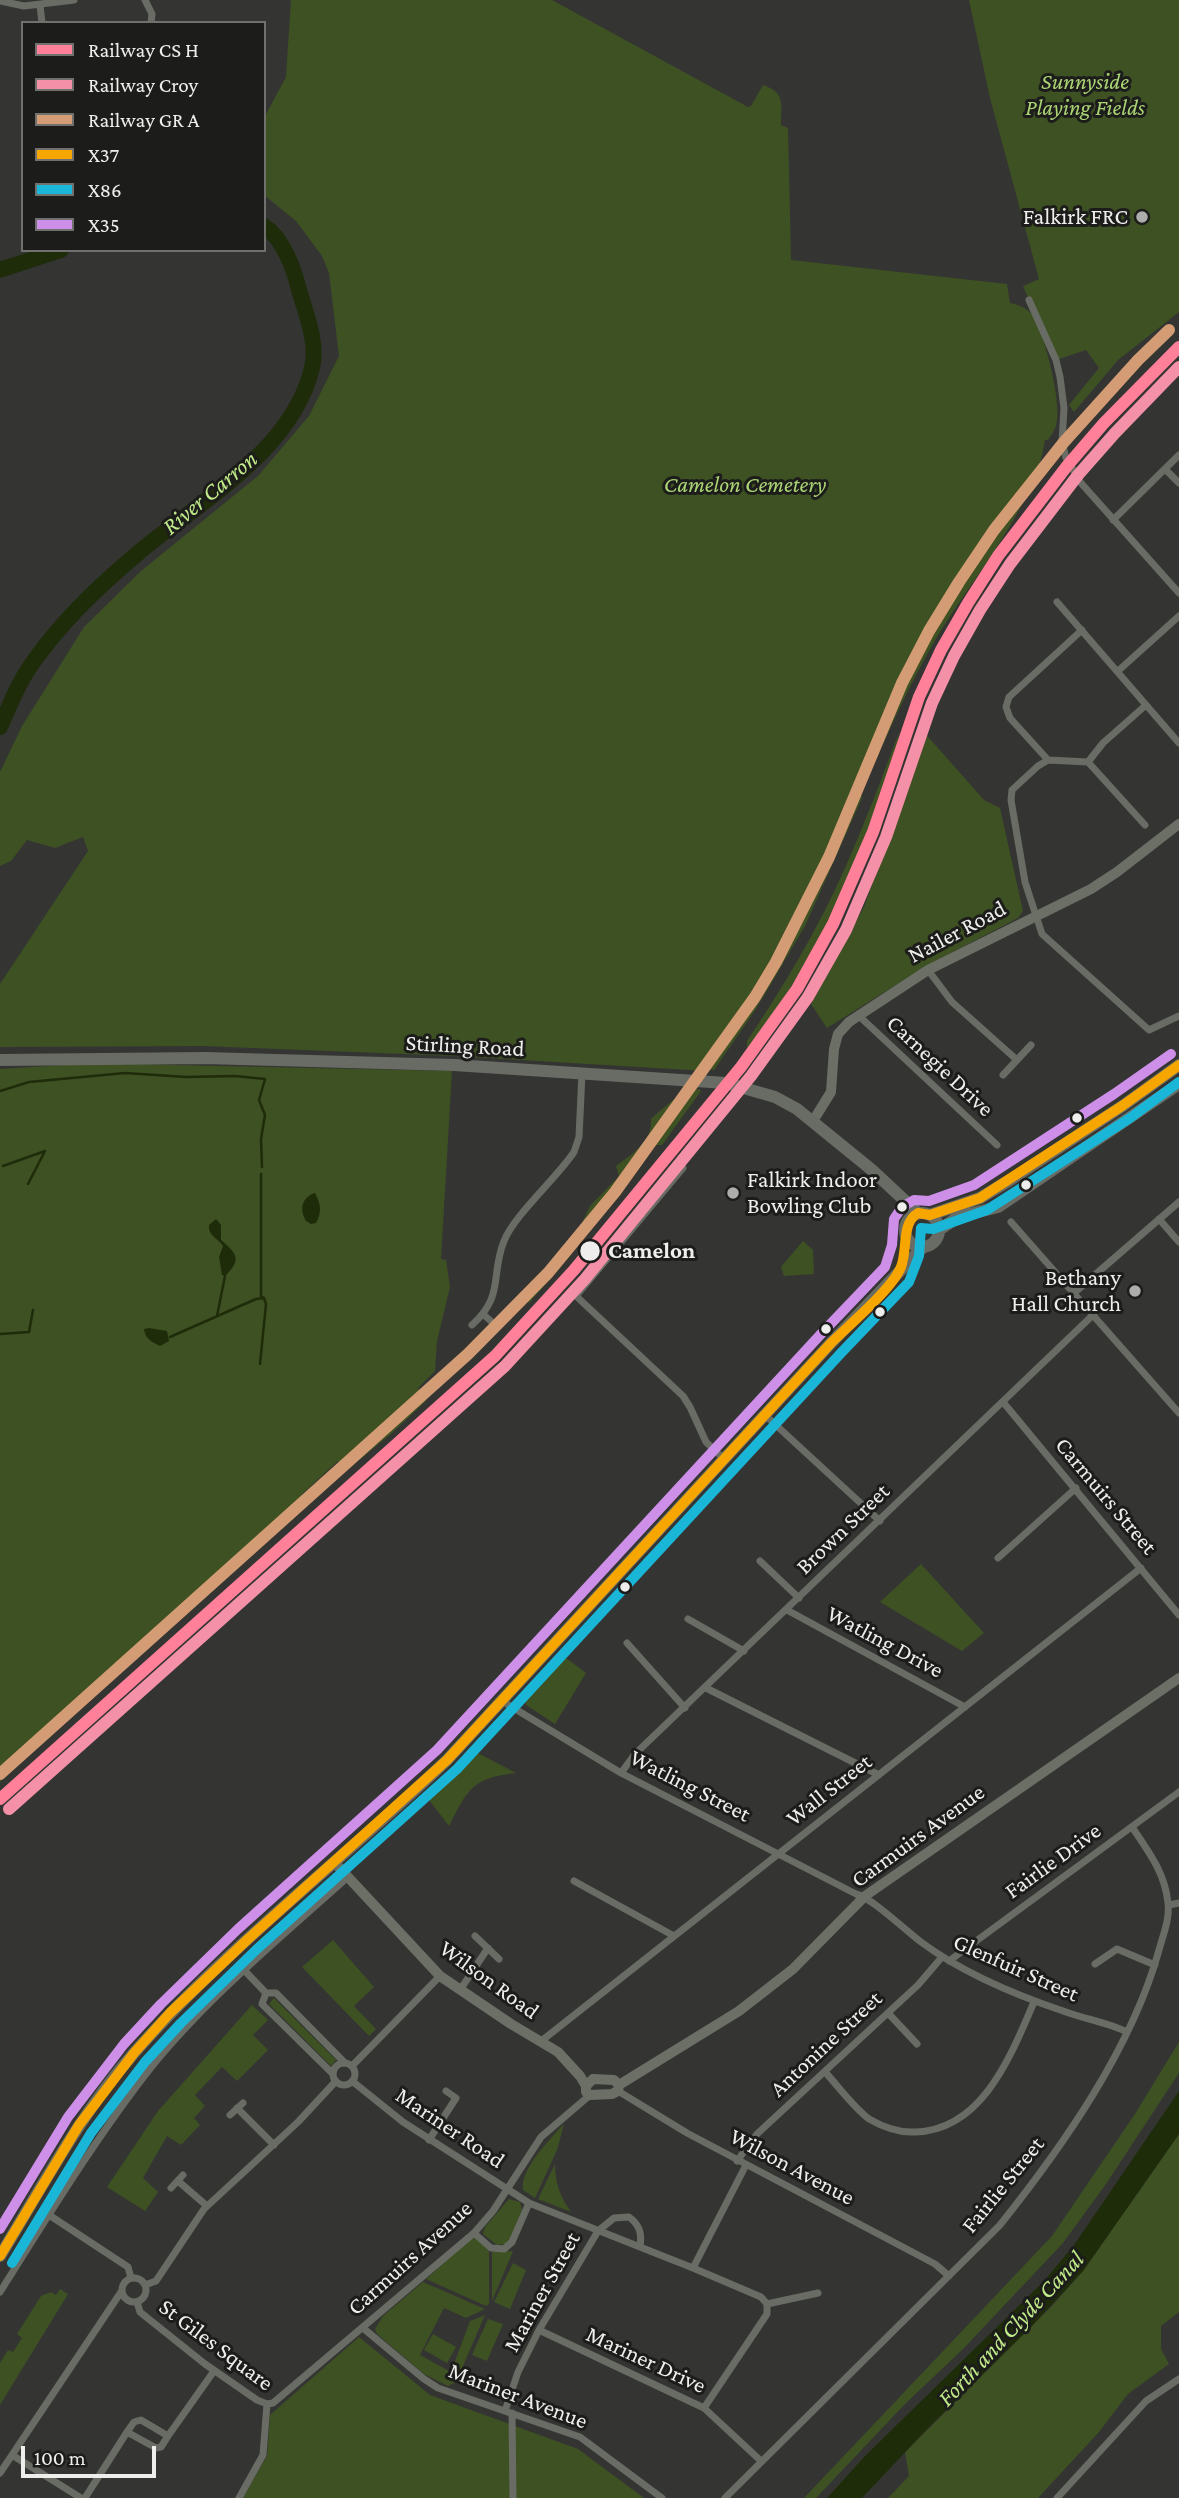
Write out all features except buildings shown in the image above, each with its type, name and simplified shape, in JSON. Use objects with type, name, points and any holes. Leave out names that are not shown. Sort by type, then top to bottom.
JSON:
[{"type":"main road","name":"Stirling Road","points":[[0,1059],[205,1058],[454,1065],[726,1083],[775,1097],[797,1109],[924,1214]]},
{"type":"main road","points":[[900,1271],[909,1220],[980,1198],[1179,1065]]},
{"type":"main road","points":[[939,1230],[958,1217],[998,1207],[1179,1081],[1172,1076],[1154,1084]]},
{"type":"main road","name":"Stirling Road","points":[[892,1190],[906,1231]]},
{"type":"main road","points":[[0,2256],[106,2087],[133,2054],[206,1978],[406,1800],[447,1760],[831,1343],[923,1247],[936,1240],[939,1230],[937,1221],[924,1214]]},
{"type":"main road","points":[[906,1231],[914,1245],[923,1247]]},
{"type":"street","points":[[0,1],[24,6],[74,0]]},
{"type":"street","points":[[145,0],[152,14],[151,21]]},
{"type":"street","points":[[40,5],[42,21]]},
{"type":"street","points":[[1029,300],[1056,360],[1060,377],[1064,408],[1063,450],[1081,483],[1179,593]]},
{"type":"street","points":[[1113,520],[1179,455]]},
{"type":"street","points":[[1165,469],[1179,483]]},
{"type":"street","points":[[1057,602],[1179,743]]},
{"type":"street","points":[[1118,671],[1179,616]]},
{"type":"street","points":[[1048,760],[1010,718],[1006,707],[1009,696],[1082,630]]},
{"type":"street","points":[[1088,762],[1103,743],[1146,705]]},
{"type":"street","points":[[1145,825],[1088,762],[1048,760],[1012,790],[1011,800],[1025,882],[1042,934],[1149,1030],[1179,1016]]},
{"type":"street","name":"Nailer Road","points":[[813,1121],[831,1092],[834,1049],[838,1034],[858,1015],[928,970],[1091,889],[1179,824]]},
{"type":"street","points":[[928,970],[952,1002],[1017,1060]]},
{"type":"street","name":"Carnegie Drive","points":[[858,1015],[997,1145]]},
{"type":"street","points":[[1003,1075],[1031,1045]]},
{"type":"street","points":[[472,1325],[484,1315],[492,1302],[506,1237],[575,1152],[579,1137],[582,1073]]},
{"type":"street","points":[[683,1168],[576,1296],[683,1396],[705,1442],[725,1460]]},
{"type":"street","points":[[1074,1293],[1179,1202]]},
{"type":"street","points":[[1159,1219],[1179,1242]]},
{"type":"street","points":[[1011,1222],[1179,1413]]},
{"type":"street","name":"Brown Street","points":[[621,1773],[635,1755],[1094,1314]]},
{"type":"street","points":[[484,1315],[493,1323]]},
{"type":"street","name":"Carmuirs Street","points":[[1003,1402],[1179,1615]]},
{"type":"street","points":[[766,1416],[880,1521]]},
{"type":"street","points":[[998,1558],[1076,1489]]},
{"type":"street","points":[[761,1561],[799,1598]]},
{"type":"street","name":"Wall Street","points":[[540,2042],[1141,1568]]},
{"type":"street","name":"Watling Drive","points":[[787,1610],[965,1707]]},
{"type":"street","points":[[688,1619],[744,1651]]},
{"type":"street","points":[[627,1643],[685,1708]]},
{"type":"street","name":"Carmuirs Avenue","points":[[619,2088],[691,2042],[793,1969],[865,1896],[1179,1678]]},
{"type":"street","points":[[706,1688],[879,1775]]},
{"type":"street","name":"Watling Street","points":[[502,1701],[621,1773],[856,1894],[865,1896]]},
{"type":"street","name":"Fairlie Drive","points":[[945,1959],[1179,1792]]},
{"type":"street","name":"Fairlie Street","points":[[725,2498],[1000,2225],[1074,2124],[1127,2032],[1155,1965],[1166,1926],[1169,1905],[1163,1875],[1132,1827]]},
{"type":"street","name":"Wilson Road","points":[[334,1862],[440,1976],[558,2052],[589,2087]]},
{"type":"street","points":[[0,2292],[149,2071],[205,2007],[348,1877]]},
{"type":"street","points":[[574,1881],[674,1936]]},
{"type":"street","name":"Glenfuir Street","points":[[865,1896],[894,1922],[945,1959],[1034,2002],[1127,2032]]},
{"type":"street","points":[[1169,1905],[1179,1903]]},
{"type":"street","points":[[475,1936],[499,1959]]},
{"type":"street","points":[[460,1990],[488,1948]]},
{"type":"street","points":[[1095,1964],[1117,1949],[1155,1965]]},
{"type":"street","name":"Antonine Street","points":[[737,2161],[757,2134],[945,1959]]},
{"type":"street","points":[[244,1970],[266,1993],[276,1993],[349,2065],[355,2073],[352,2081],[344,2085],[334,2078],[262,2004],[266,1993]]},
{"type":"street","points":[[145,2285],[156,2281],[207,2206],[274,2145],[334,2078],[338,2065],[349,2065],[440,1976]]},
{"type":"street","points":[[825,2072],[868,2118],[883,2126],[905,2132],[930,2132],[951,2125],[974,2106],[1003,2068],[1034,2002]]},
{"type":"street","points":[[888,2013],[917,2044]]},
{"type":"street","points":[[589,2087],[614,2080],[619,2088]]},
{"type":"street","name":"Mariner Road","points":[[352,2081],[429,2140],[529,2203],[693,2267],[761,2297],[767,2304]]},
{"type":"street","name":"Carmuirs Avenue","points":[[267,2404],[273,2403],[474,2233],[493,2211],[541,2137],[589,2087]]},
{"type":"street","name":"Wilson Avenue","points":[[619,2088],[651,2112],[737,2161],[936,2264],[949,2276]]},
{"type":"street","points":[[429,2140],[456,2098],[446,2091]]},
{"type":"street","points":[[230,2115],[240,2106],[274,2145]]},
{"type":"street","points":[[693,2267],[746,2165]]},
{"type":"street","points":[[172,2188],[180,2178],[207,2206]]},
{"type":"street","points":[[474,2233],[491,2248],[505,2249],[512,2242],[529,2203]]},
{"type":"street","points":[[50,2215],[128,2267],[131,2278]]},
{"type":"street","points":[[598,2231],[614,2218],[629,2217],[639,2227],[640,2248]]},
{"type":"street","name":"Mariner Street","points":[[513,2498],[509,2412],[519,2372],[539,2330],[598,2231]]},
{"type":"street","points":[[0,2473],[121,2292],[124,2282],[131,2278],[139,2279],[145,2285],[146,2293],[137,2302],[125,2300],[121,2292]]},
{"type":"street","points":[[704,2408],[767,2314],[767,2304],[818,2293]]},
{"type":"street","name":"St Giles Square","points":[[137,2302],[140,2312],[214,2371],[267,2404],[263,2455],[239,2498]]},
{"type":"street","name":"Mariner Avenue","points":[[363,2328],[438,2388],[580,2437],[662,2498]]},
{"type":"street","name":"Mariner Drive","points":[[539,2330],[704,2408],[761,2461]]},
{"type":"street","points":[[127,2432],[156,2448],[161,2447],[214,2371]]},
{"type":"street","points":[[1057,2498],[1146,2401],[1179,2379]]},
{"type":"street","points":[[12,2455],[83,2498],[134,2422],[141,2420],[168,2436]]},
{"type":"green space","name":"Camelon Cemetery","points":[[291,0],[552,0],[748,107],[763,85],[776,92],[781,100],[781,125],[788,128],[791,260],[1007,284],[1010,303],[1029,311],[1038,325],[1052,370],[1058,416],[1053,432],[1048,440],[1045,440],[1039,465],[1028,491],[1015,518],[923,662],[861,793],[862,798],[805,926],[756,1009],[714,1070],[204,1046],[0,1047],[0,984],[88,851],[83,837],[55,848],[27,840],[11,861],[0,866],[0,772],[22,726],[84,627],[141,571],[258,476],[309,416],[339,356],[329,273],[322,256],[296,221],[266,197],[266,114],[286,77]]},
{"type":"green space","name":"Sunnyside Playing Fields","points":[[969,0],[1179,0],[1179,312],[1118,360],[1074,412],[1069,405],[1099,368],[1086,350],[1056,360],[1023,286],[1039,279],[990,98]]},
{"type":"green space","points":[[923,731],[984,800],[1000,808],[1023,911],[1018,918],[926,966],[827,1028],[811,1004],[864,907]]},
{"type":"green space","points":[[899,732],[870,823],[843,891],[809,957],[747,1048],[747,1041],[800,957],[835,891]]},
{"type":"green space","points":[[128,1064],[452,1071],[441,1259],[446,1260],[450,1287],[437,1341],[435,1371],[418,1388],[426,1401],[391,1434],[326,1487],[319,1488],[318,1483],[338,1461],[301,1495],[304,1495],[306,1500],[271,1533],[229,1562],[0,1782],[0,1069]]},
{"type":"green space","points":[[685,1090],[701,1091],[662,1145],[656,1145],[616,1200],[612,1200],[604,1211],[601,1210],[579,1236],[568,1253],[570,1256],[529,1303],[519,1297],[578,1231],[590,1206],[619,1176],[616,1166],[635,1152],[645,1140],[651,1127],[651,1119]]},
{"type":"green space","points":[[803,1241],[813,1250],[814,1274],[784,1276],[781,1267]]},
{"type":"green space","points":[[921,1564],[984,1633],[962,1651],[880,1602]]},
{"type":"green space","points":[[561,1654],[586,1673],[555,1724],[526,1705],[524,1695]]},
{"type":"green space","points":[[472,1750],[516,1773],[480,1782],[467,1794],[449,1826],[426,1796]]},
{"type":"green space","points":[[333,1940],[374,1987],[354,2006],[376,2029],[369,2036],[302,1967]]},
{"type":"green space","points":[[274,1998],[336,2060],[331,2066],[269,2004]]},
{"type":"green space","points":[[252,2005],[268,2020],[253,2035],[268,2050],[237,2081],[222,2067],[195,2095],[205,2106],[194,2118],[200,2125],[181,2145],[167,2136],[143,2178],[158,2192],[145,2211],[107,2187],[158,2111]]},
{"type":"green space","points":[[1179,2042],[1179,2073],[1106,2184],[1063,2243],[816,2498],[804,2498],[1052,2236],[1135,2114]]},
{"type":"green space","points":[[564,2124],[557,2150],[535,2198],[523,2190],[526,2173],[537,2155]]},
{"type":"green space","points":[[1179,2134],[1179,2312],[1161,2326],[1161,2349],[1169,2364],[1128,2394],[1099,2432],[1038,2498],[888,2498],[909,2476],[905,2452],[1052,2306],[1083,2271]]},
{"type":"green space","points":[[555,2164],[559,2189],[571,2212],[538,2199]]},
{"type":"green space","points":[[509,2199],[520,2202],[522,2210],[509,2241],[497,2245],[483,2234],[485,2227]]},
{"type":"green space","points":[[475,2236],[489,2249],[489,2304],[486,2306],[426,2279]]},
{"type":"green space","points":[[513,2251],[492,2301],[492,2252]]},
{"type":"green space","points":[[513,2263],[526,2270],[510,2309],[494,2302]]},
{"type":"green space","points":[[423,2282],[485,2309],[466,2318],[444,2308],[420,2355],[451,2372],[470,2321],[485,2315],[456,2382],[448,2386],[424,2374],[377,2334],[375,2329],[383,2316]]},
{"type":"green space","points":[[60,2289],[68,2294],[0,2405],[0,2363],[8,2350],[13,2352],[22,2338],[17,2334],[41,2296],[51,2292],[56,2295]]},
{"type":"green space","points":[[488,2319],[503,2324],[487,2361],[472,2355]]},
{"type":"green space","points":[[433,2334],[456,2347],[447,2363],[424,2350]]},
{"type":"green space","points":[[359,2337],[430,2395],[578,2449],[644,2498],[243,2498],[267,2456],[270,2415]]},
{"type":"water","points":[[315,1193],[320,1212],[316,1223],[311,1224],[306,1221],[302,1208],[307,1197]]},
{"type":"water","points":[[216,1219],[221,1225],[221,1240],[234,1253],[236,1261],[225,1276],[222,1275],[219,1257],[223,1246],[209,1229],[209,1225]]},
{"type":"water","points":[[144,1329],[167,1331],[169,1341],[160,1346],[152,1342],[147,1338]]},
{"type":"water","name":"Forth and Clyde Canal","points":[[1179,2091],[1179,2134],[1083,2271],[862,2498],[827,2498],[865,2456],[1044,2281],[1074,2245]]},
{"type":"waterway","name":"River Carron","points":[[0,727],[29,669],[69,618],[137,554],[240,473],[285,425],[301,398],[312,368],[310,329],[287,255],[277,238],[266,227]]},
{"type":"waterway","name":"River Carron","points":[[0,270],[55,252]]},
{"type":"waterway","points":[[0,1091],[29,1082],[125,1073],[265,1079],[259,1100],[265,1115],[261,1139],[262,1167]]},
{"type":"waterway","points":[[3,1166],[45,1151]]},
{"type":"waterway","points":[[28,1184],[45,1151]]},
{"type":"waterway","points":[[170,1337],[256,1299],[264,1298],[261,1296],[261,1174]]},
{"type":"waterway","points":[[217,1316],[225,1276]]},
{"type":"waterway","points":[[260,1364],[266,1304],[264,1298]]},
{"type":"waterway","points":[[0,1334],[29,1332],[33,1310]]},
{"type":"transit line","points":[[0,1774],[468,1354],[548,1273],[615,1192],[755,997],[776,962],[829,857],[902,683],[959,582],[994,530],[1064,442],[1169,330]]},
{"type":"transit line","points":[[0,1799],[495,1356],[574,1270],[741,1067],[797,989],[833,924],[873,832],[919,697],[941,650],[968,603],[998,556],[1067,466],[1104,423],[1179,347]]},
{"type":"transit line","name":"X35","points":[[0,2229],[68,2117],[124,2044],[238,1929],[437,1750],[885,1267],[892,1245],[894,1219],[902,1207],[914,1200],[929,1201],[974,1185],[1171,1054]]},
{"type":"transit line","name":"X37","points":[[0,2256],[79,2125],[134,2053],[170,2013],[248,1939],[447,1760],[831,1343],[880,1296],[901,1267],[907,1230],[913,1217],[918,1213],[930,1215],[980,1198],[1122,1106],[1179,1065]]},
{"type":"transit line","name":"X86","points":[[12,2263],[91,2133],[145,2062],[257,1949],[457,1769],[909,1282],[919,1256],[921,1228],[933,1229],[987,1210],[1130,1118],[1179,1082]]},
{"type":"rail line","name":"Croy","points":[[9,1809],[505,1366],[585,1279],[751,1076],[808,997],[846,930],[886,837],[932,703],[980,610],[1010,564],[1078,475],[1179,367]]},
{"type":"place","name":"Falkirk FRC","points":[[1142,217]]},
{"type":"place","name":"Falkirk Indoor Bowling Club","points":[[733,1193]]},
{"type":"place","name":"Camelon","points":[[590,1251]]},
{"type":"place","name":"Bethany Hall Church","points":[[1135,1291]]}]
